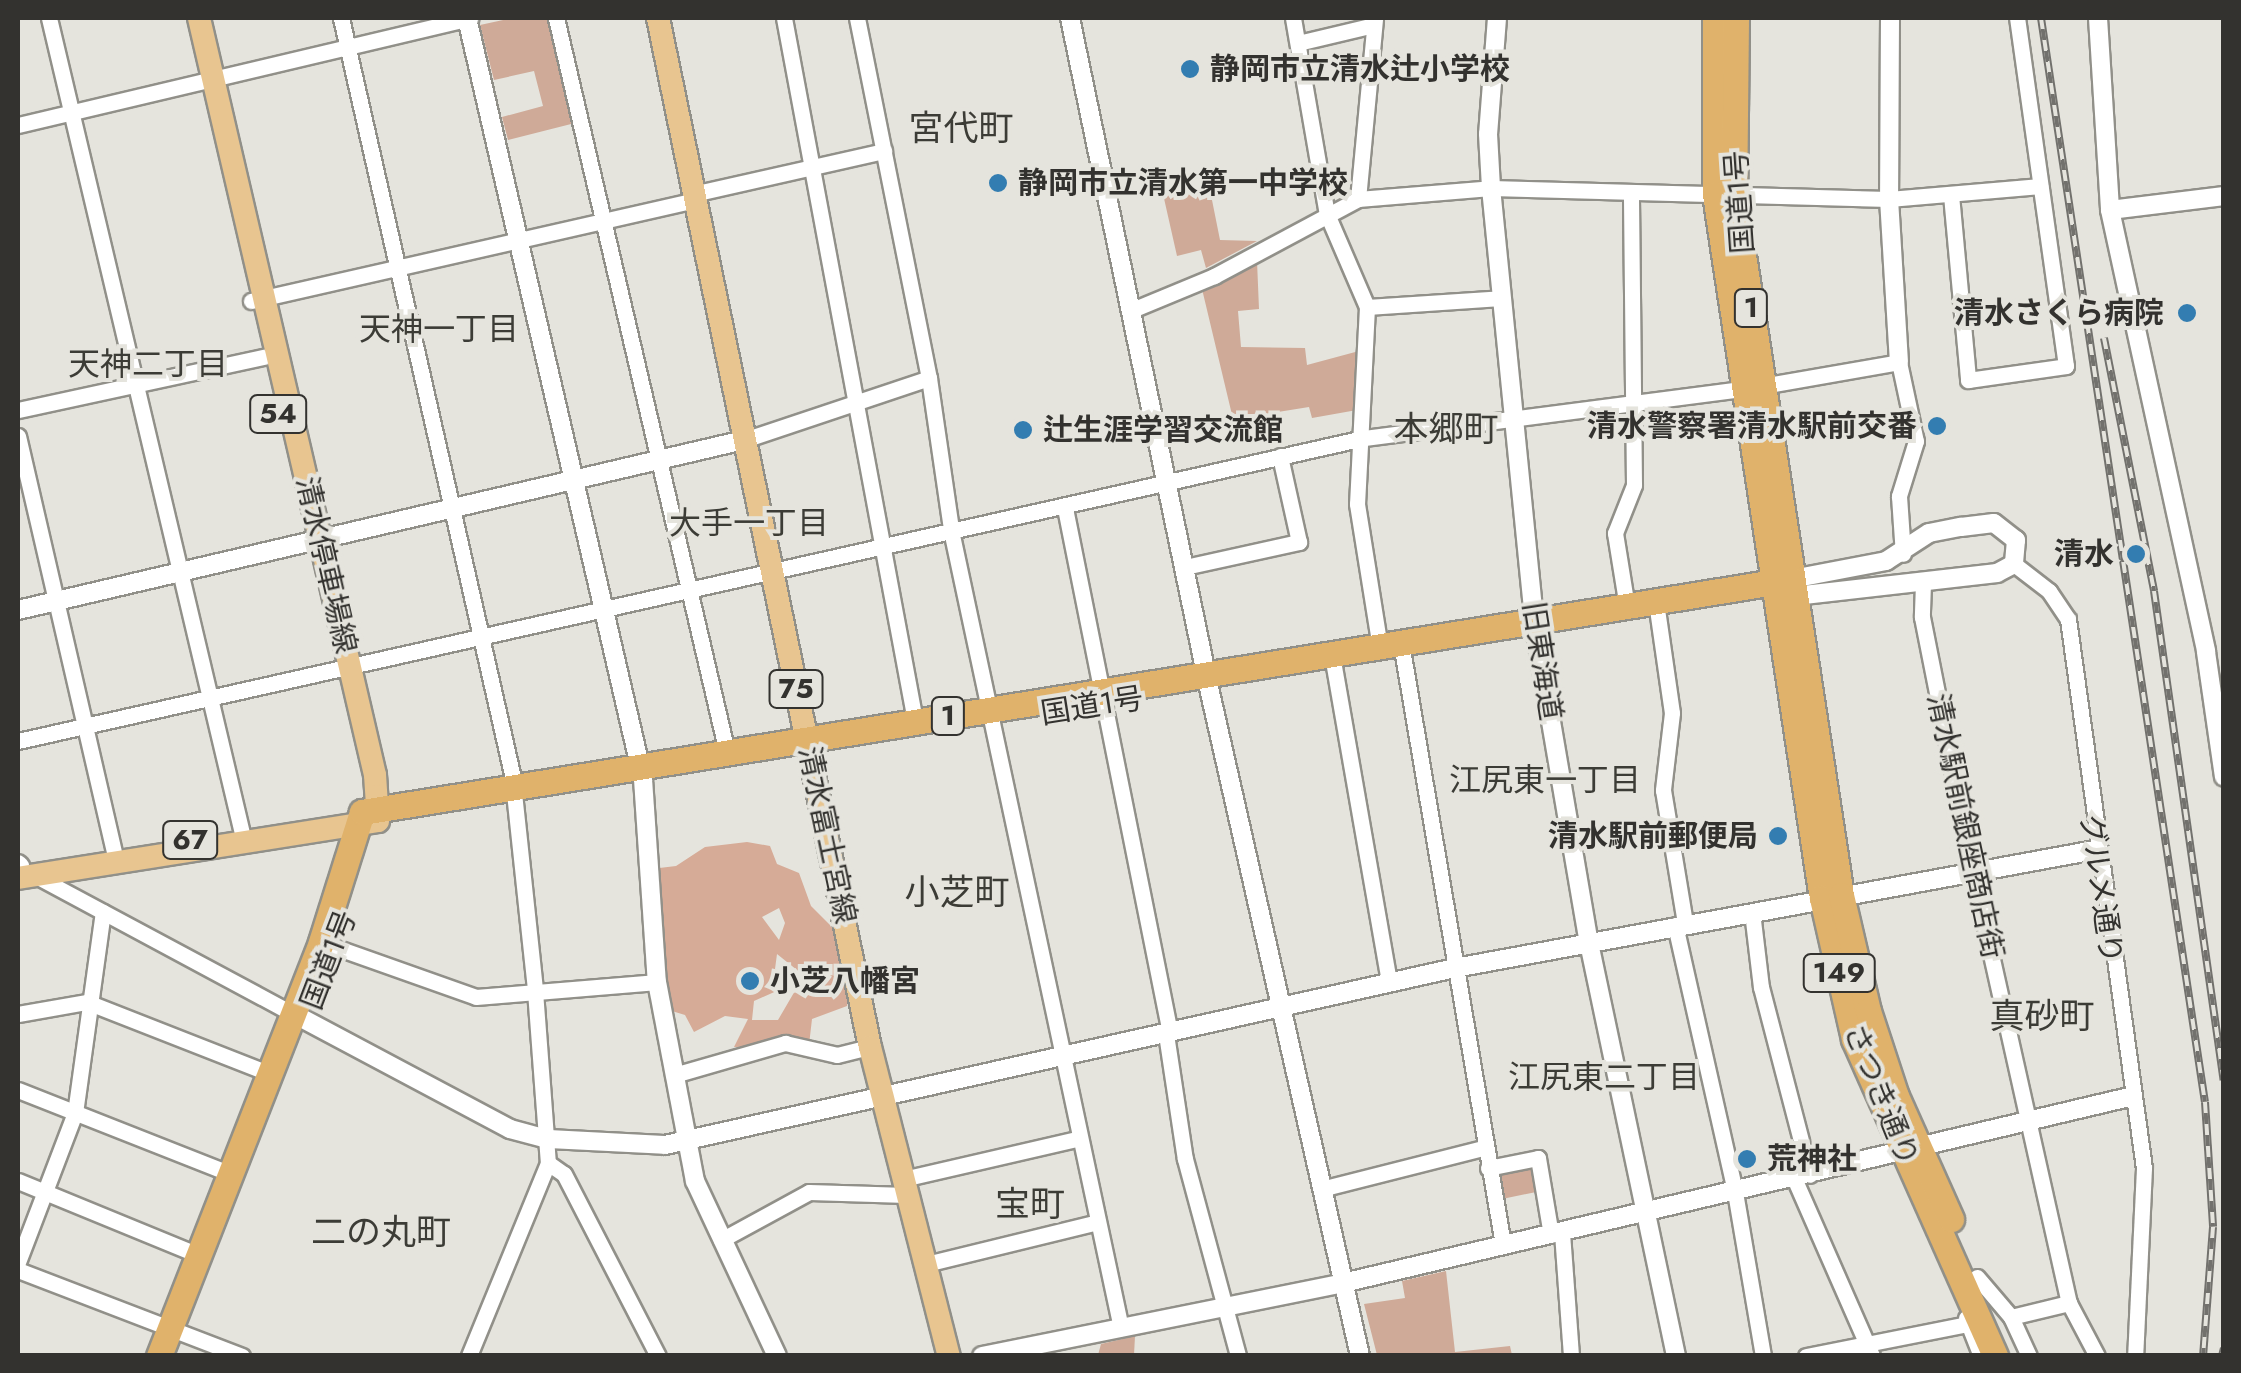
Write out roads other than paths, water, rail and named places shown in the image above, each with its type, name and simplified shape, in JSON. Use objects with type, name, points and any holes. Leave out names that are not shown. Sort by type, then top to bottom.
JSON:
[{"type":"highway","name":"国道1号","points":[[158,1356],[176,1339],[328,944],[370,817],[1785,589],[1724,195],[1715,18]]},
{"type":"highway","name":"国道1号","points":[[1724,195],[1736,18]]},
{"type":"highway","name":"さつき通り","points":[[1785,589],[1832,897],[1911,1150],[1989,1322],[2012,1356]]},
{"type":"highway","name":"国道1号","points":[[1536,629],[1627,607],[1657,609]]},
{"type":"highway","name":"国道1号","points":[[642,773],[727,752],[810,745],[915,721],[989,716]]},
{"type":"highway","name":"国道1号","points":[[176,1339],[198,1254],[270,1074],[299,1017]]},
{"type":"highway","name":"さつき通り","points":[[1989,1322],[1995,1356]]},
{"type":"main road","name":"清水停車場線","points":[[185,18],[207,81]]},
{"type":"main road","name":"清水停車場線","points":[[199,18],[207,81],[343,670],[370,817]]},
{"type":"main road","name":"清水富士宮線","points":[[658,18],[870,1047],[949,1356]]},
{"type":"main road","name":"清水停車場線","points":[[257,300],[264,357],[314,541]]},
{"type":"main road","name":"67","points":[[21,870],[114,850],[370,817]]},
{"type":"main road","name":"67","points":[[21,870],[370,817]]},
{"type":"street","points":[[48,18],[242,833]]},
{"type":"street","points":[[341,18],[344,49],[515,793],[534,991],[548,1163],[469,1356]]},
{"type":"street","points":[[18,125],[469,18],[642,773],[657,982],[694,1181],[778,1356]]},
{"type":"street","points":[[556,18],[727,752]]},
{"type":"street","points":[[784,18],[860,401],[915,721]]},
{"type":"street","points":[[856,18],[929,378],[952,534],[1076,1139],[1121,1328]]},
{"type":"street","points":[[1070,18],[1208,680],[1360,1356]]},
{"type":"street","points":[[1293,18],[1328,214],[1366,308],[1364,438],[1357,504],[1395,649],[1456,968],[1483,1148],[1503,1245]]},
{"type":"street","name":"旧東海道","points":[[1497,18],[1488,134],[1491,188],[1536,629],[1589,943],[1676,1356]]},
{"type":"street","points":[[1890,18],[1889,199],[1899,362],[1916,441],[1898,496],[1903,554]]},
{"type":"street","points":[[1951,195],[1968,380],[2066,366],[2016,18]]},
{"type":"street","points":[[2098,18],[2110,210],[2202,633],[2224,776]]},
{"type":"street","points":[[1298,43],[1375,21],[1358,199]]},
{"type":"street","points":[[257,300],[884,152]]},
{"type":"street","points":[[1132,310],[1214,276],[1358,199],[1491,188],[1631,195],[1889,199],[2040,186]]},
{"type":"street","points":[[1627,607],[1616,533],[1634,495],[1631,195]]},
{"type":"street","points":[[2110,210],[2224,196]]},
{"type":"street","points":[[1366,308],[1500,298]]},
{"type":"street","points":[[18,410],[264,357]]},
{"type":"street","points":[[18,741],[86,729],[604,609],[772,576],[1364,438],[1515,414],[1633,408],[1899,362]]},
{"type":"street","points":[[18,610],[744,440],[929,378]]},
{"type":"street","points":[[18,436],[114,850]]},
{"type":"street","points":[[1185,567],[1299,542],[1280,456]]},
{"type":"street","points":[[1066,508],[1168,1034],[1185,1159],[1238,1356]]},
{"type":"street","points":[[1994,523],[2014,534],[2014,564],[1998,573],[1923,583],[1897,580],[1785,589],[1903,554],[1929,533],[1994,523]]},
{"type":"street","name":"グルメ通り","points":[[2014,564],[2049,591],[2068,619],[2129,1096],[2144,1168],[2134,1356]]},
{"type":"street","name":"清水駅前銀座商店街","points":[[1923,583],[1922,617],[1974,874],[2069,1303],[2097,1356]]},
{"type":"street","points":[[1657,609],[1672,713],[1664,790],[1680,924],[1735,1192],[1763,1356]]},
{"type":"street","points":[[1333,660],[1389,983]]},
{"type":"street","points":[[21,870],[480,1117],[548,1139],[686,1142],[1456,968],[2096,850]]},
{"type":"street","points":[[18,1262],[76,1113],[87,1002],[103,912]]},
{"type":"street","points":[[1752,912],[1762,986],[1802,1176],[1871,1349]]},
{"type":"street","points":[[328,944],[476,997],[657,982]]},
{"type":"street","points":[[18,1014],[87,1002],[270,1074]]},
{"type":"street","points":[[674,1075],[785,1043],[836,1055],[870,1047]]},
{"type":"street","points":[[18,1090],[230,1174]]},
{"type":"street","points":[[982,1356],[1034,1350],[1121,1328],[1344,1283],[2129,1096]]},
{"type":"street","points":[[721,1240],[809,1192],[905,1187],[1076,1139]]},
{"type":"street","points":[[1321,1188],[1483,1148]]},
{"type":"street","points":[[1488,1168],[1538,1158],[1557,1234],[1571,1356]]},
{"type":"street","points":[[548,1163],[564,1174],[658,1356]]},
{"type":"street","points":[[18,1181],[198,1254]]},
{"type":"street","points":[[926,1264],[1098,1222]]},
{"type":"street","points":[[18,1270],[176,1339],[242,1356]]},
{"type":"street","points":[[1806,1356],[1871,1349],[2069,1303]]},
{"type":"street","points":[[1981,1356],[1989,1322]]},
{"type":"street","points":[[1989,1322],[2028,1356]]},
{"type":"railway","points":[[2041,18],[2205,1102],[2213,1227],[2203,1356]]},
{"type":"railway","points":[[2104,338],[2154,591],[2224,1080]]},
{"type":"railway","points":[[2222,1356],[2224,1348]]},
{"type":"place","name":"静岡市立清水辻小学校","points":[[1190,69]]},
{"type":"place","name":"静岡市立清水第一中学校","points":[[998,183]]},
{"type":"place","name":"清水さくら病院","points":[[2187,313]]},
{"type":"place","name":"清水警察署清水駅前交番","points":[[1937,426]]},
{"type":"place","name":"辻生涯学習交流館","points":[[1023,430]]},
{"type":"place","name":"清水","points":[[2136,554]]},
{"type":"place","name":"清水駅前郵便局","points":[[1778,836]]},
{"type":"place","name":"小芝八幡宮","points":[[750,981]]},
{"type":"place","name":"荒神社","points":[[1747,1159]]},
{"type":"district","name":"宮代町","points":[[961,128]]},
{"type":"district","name":"天神一丁目","points":[[439,329]]},
{"type":"district","name":"天神二丁目","points":[[148,364]]},
{"type":"district","name":"本郷町","points":[[1446,429]]},
{"type":"district","name":"大手一丁目","points":[[749,523]]},
{"type":"district","name":"江尻東一丁目","points":[[1545,780]]},
{"type":"district","name":"小芝町","points":[[957,892]]},
{"type":"district","name":"真砂町","points":[[2042,1016]]},
{"type":"district","name":"江尻東二丁目","points":[[1604,1077]]},
{"type":"district","name":"宝町","points":[[1030,1204]]},
{"type":"district","name":"二の丸町","points":[[381,1232]]}]
